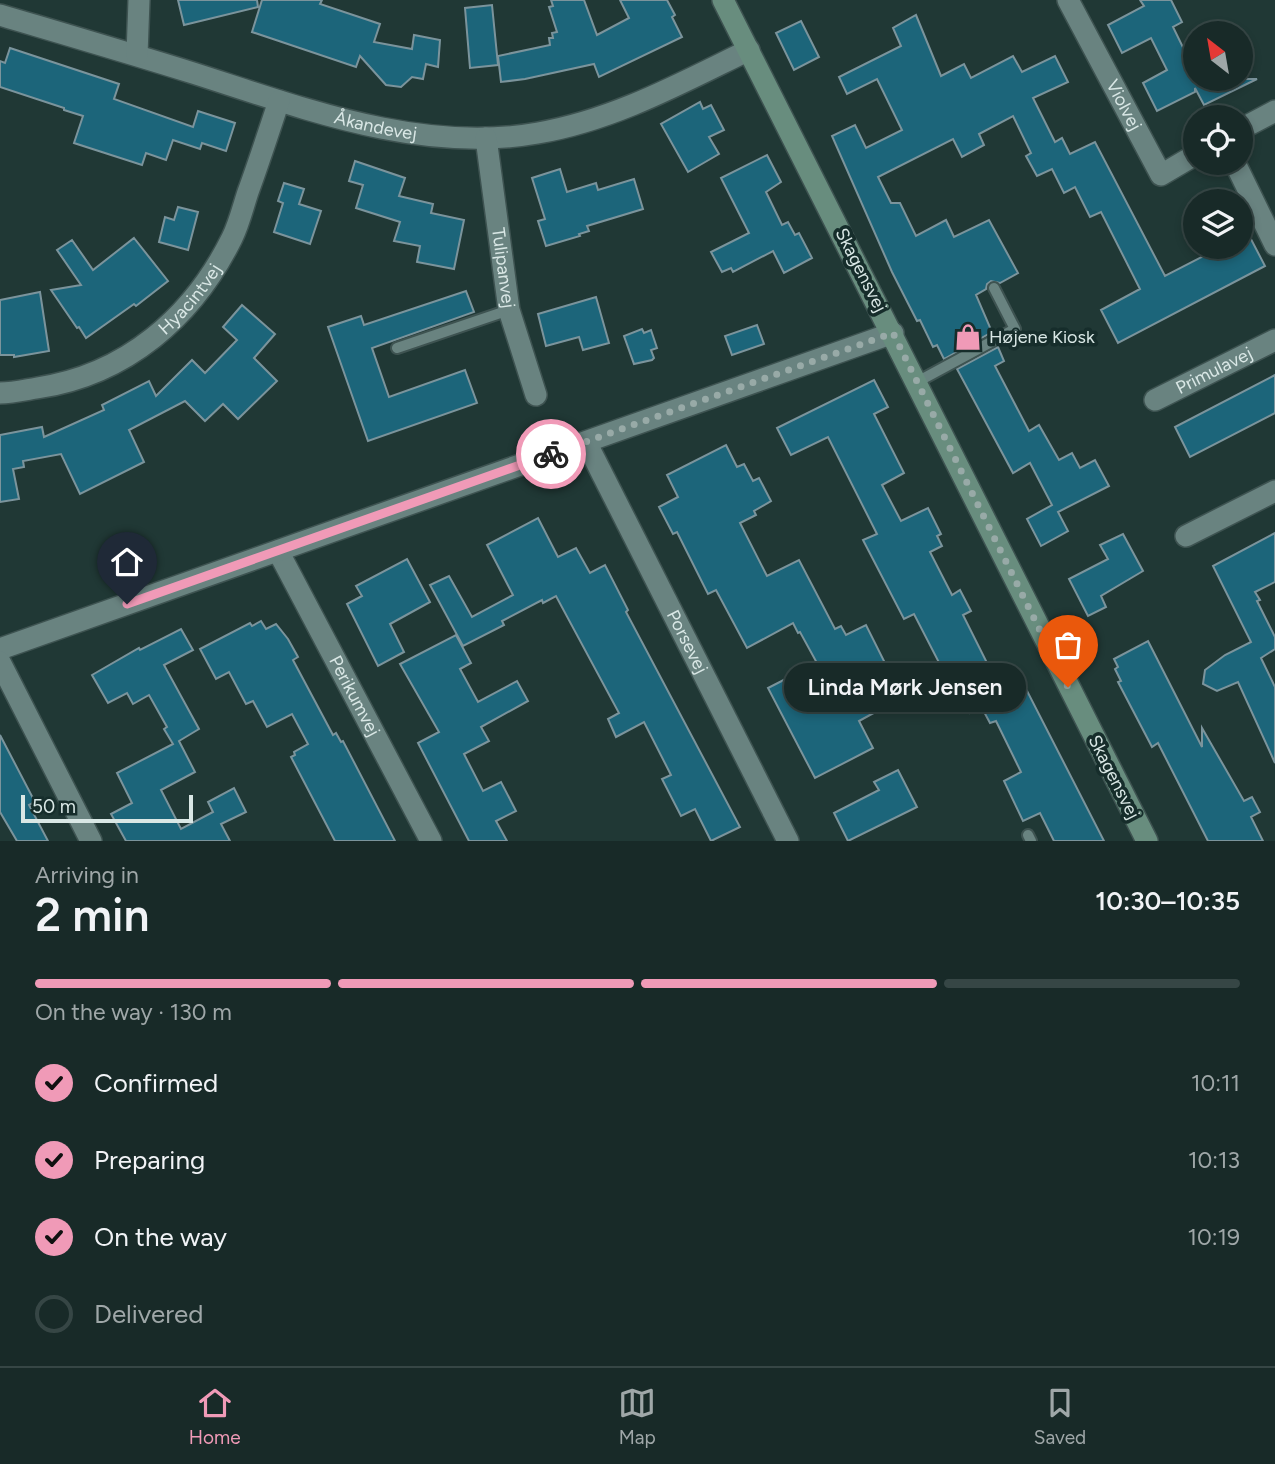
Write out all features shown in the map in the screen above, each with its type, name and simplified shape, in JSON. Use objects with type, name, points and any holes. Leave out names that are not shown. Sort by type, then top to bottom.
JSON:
[{"type":"street","points":[[137,55],[139,0]]},
{"type":"street","name":"Skagensvej","points":[[723,0],[1147,841]]},
{"type":"street","name":"Violvej","points":[[1068,0],[1161,176],[1183,162]]},
{"type":"street","name":"Åkandevej","points":[[0,15],[279,100],[393,131],[439,137],[486,138],[537,133],[587,122],[635,105],[749,50]]},
{"type":"street","name":"Hyacintvej","points":[[0,393],[65,384],[99,372],[134,354],[189,306],[214,273],[234,235],[279,100]]},
{"type":"street","points":[[1253,123],[1275,111]]},
{"type":"street","name":"Tulipanvej","points":[[486,138],[509,310],[536,396]]},
{"type":"street","points":[[1241,175],[1275,245]]},
{"type":"street","points":[[0,649],[893,333]]},
{"type":"street","name":"Primulavej","points":[[1155,400],[1275,340]]},
{"type":"street","name":"Porsevej","points":[[586,442],[788,841]]},
{"type":"street","points":[[1186,536],[1275,491]]},
{"type":"street","name":"Perikumvej","points":[[278,551],[431,841]]},
{"type":"street","points":[[0,662],[91,841]]},
{"type":"lane","points":[[917,382],[1015,329],[995,288]]},
{"type":"lane","points":[[397,348],[509,310]]},
{"type":"building","points":[[178,0],[257,0],[258,7],[184,25]]},
{"type":"building","points":[[262,0],[322,0],[320,4],[380,24],[374,42],[412,49],[414,35],[440,40],[438,67],[426,64],[423,79],[412,77],[401,87],[386,85],[360,56],[356,67],[252,32]]},
{"type":"building","points":[[551,0],[584,0],[597,35],[629,18],[620,0],[667,0],[682,37],[599,77],[594,64],[501,82],[498,56],[550,45],[549,38],[553,38],[552,33],[557,32],[549,7],[553,6]]},
{"type":"building","points":[[1140,0],[1171,0],[1182,22],[1173,27],[1183,47],[1183,91],[1195,91],[1157,111],[1143,83],[1167,70],[1151,38],[1122,53],[1108,25],[1144,6]]},
{"type":"building","points":[[492,5],[498,65],[470,68],[465,8]]},
{"type":"building","points":[[916,15],[941,76],[964,64],[971,78],[1013,56],[1022,72],[1055,56],[1068,82],[1033,98],[1055,142],[1062,138],[1070,154],[1095,142],[1165,276],[1198,259],[1253,259],[1253,243],[1265,266],[1118,343],[1101,310],[1140,289],[1101,212],[1090,217],[1075,187],[1064,193],[1052,169],[1037,176],[1026,156],[1031,153],[1013,116],[979,134],[984,145],[962,157],[953,139],[878,177],[891,203],[900,203],[916,236],[946,220],[954,237],[989,220],[1018,273],[1000,283],[991,281],[986,289],[976,295],[992,332],[944,359],[937,345],[933,347],[920,320],[917,321],[892,272],[832,136],[855,125],[866,148],[902,130],[877,79],[847,94],[839,77],[901,46],[893,28]]},
{"type":"building","points":[[801,21],[819,57],[794,70],[776,33]]},
{"type":"building","points":[[10,48],[119,84],[114,99],[193,127],[198,111],[235,123],[226,151],[202,143],[200,149],[173,140],[166,160],[146,153],[142,165],[74,143],[83,116],[0,87],[0,61],[5,63]]},
{"type":"building","points":[[1197,91],[1233,91],[1204,105]]},
{"type":"building","points":[[700,102],[703,109],[711,105],[724,130],[709,137],[719,154],[688,172],[661,124]]},
{"type":"building","points":[[767,155],[781,182],[766,192],[782,225],[788,222],[795,235],[799,233],[812,258],[784,273],[773,251],[733,272],[731,268],[722,272],[711,252],[749,233],[721,178]]},
{"type":"building","points":[[355,161],[405,178],[399,196],[433,204],[431,213],[464,220],[454,269],[417,262],[420,246],[394,241],[400,222],[356,208],[363,185],[349,181]]},
{"type":"building","points":[[560,169],[567,192],[596,183],[598,190],[634,179],[643,209],[587,226],[589,231],[579,234],[580,236],[546,246],[538,221],[545,219],[532,178]]},
{"type":"building","points":[[284,183],[304,189],[299,204],[321,211],[310,244],[274,232],[283,203],[278,201]]},
{"type":"building","points":[[178,207],[198,212],[188,250],[159,242],[165,217],[174,220]]},
{"type":"building","points":[[134,238],[168,281],[136,306],[134,304],[86,338],[51,290],[81,285],[57,250],[72,240],[93,270]]},
{"type":"building","points":[[466,291],[474,312],[372,348],[389,397],[465,370],[477,403],[368,441],[328,327],[361,316],[364,325]]},
{"type":"building","points":[[40,292],[49,351],[14,357],[0,355],[0,300]]},
{"type":"building","points":[[596,297],[609,343],[583,350],[579,337],[546,346],[538,314]]},
{"type":"building","points":[[242,305],[275,334],[254,358],[277,381],[238,419],[223,404],[205,421],[185,401],[129,430],[144,462],[80,494],[61,454],[23,461],[24,467],[13,469],[19,499],[0,502],[0,435],[42,427],[44,437],[104,410],[102,405],[149,381],[156,396],[192,360],[205,373],[237,340],[223,327]]},
{"type":"building","points":[[757,325],[764,344],[732,355],[725,336]]},
{"type":"building","points":[[642,329],[644,333],[651,330],[657,348],[651,350],[654,358],[652,360],[634,364],[624,336]]},
{"type":"building","points":[[998,347],[1004,361],[995,366],[1029,431],[1039,425],[1059,460],[1072,453],[1080,468],[1095,460],[1109,486],[1058,512],[1068,531],[1041,546],[1027,519],[1052,505],[1030,463],[1013,473],[957,369]]},
{"type":"building","points":[[1275,375],[1275,413],[1190,457],[1175,427]]},
{"type":"building","points":[[874,380],[888,407],[874,414],[904,473],[882,485],[901,521],[928,508],[941,534],[937,536],[942,546],[930,552],[952,595],[960,590],[971,611],[963,615],[998,685],[1017,676],[1023,683],[1104,841],[1054,841],[1040,813],[1023,821],[1004,781],[1021,772],[996,721],[990,723],[982,708],[970,713],[953,680],[949,682],[914,614],[904,619],[863,540],[877,534],[828,437],[791,455],[777,428]]},
{"type":"building","points":[[726,445],[737,467],[744,464],[753,481],[759,478],[771,501],[754,511],[756,515],[740,523],[767,576],[799,560],[835,629],[841,626],[846,635],[866,625],[894,681],[873,692],[881,709],[859,721],[873,748],[815,778],[768,688],[817,663],[800,632],[798,633],[793,623],[747,648],[716,590],[708,594],[677,532],[673,534],[659,507],[678,497],[667,475]]},
{"type":"building","points":[[538,518],[558,557],[576,548],[590,573],[605,565],[628,610],[626,612],[740,827],[711,841],[695,809],[681,816],[662,779],[671,775],[644,722],[616,737],[608,719],[619,713],[556,596],[543,603],[542,600],[502,621],[504,625],[463,646],[430,585],[449,576],[472,617],[513,595],[487,545]]},
{"type":"building","points":[[1275,533],[1275,582],[1255,592],[1275,637],[1275,649],[1261,658],[1275,687],[1275,763],[1238,682],[1217,691],[1203,684],[1205,670],[1225,655],[1251,642],[1213,566]]},
{"type":"building","points":[[1123,534],[1143,571],[1101,596],[1106,607],[1088,616],[1069,579],[1108,559],[1100,545]]},
{"type":"building","points":[[407,559],[430,602],[390,624],[404,652],[378,666],[347,604],[362,596],[356,586]]},
{"type":"building","points":[[261,621],[266,629],[276,624],[288,639],[298,657],[293,660],[333,735],[336,733],[341,742],[343,741],[395,841],[335,841],[291,757],[295,755],[294,752],[308,744],[292,714],[267,727],[253,701],[246,704],[229,672],[216,679],[200,649],[250,623],[252,626]]},
{"type":"building","points":[[181,629],[193,650],[164,665],[199,729],[179,741],[195,772],[161,790],[181,829],[213,812],[208,802],[234,788],[246,812],[221,824],[230,841],[126,841],[111,814],[132,803],[117,773],[173,744],[149,695],[133,704],[127,693],[108,703],[92,675],[139,648],[140,650]]},
{"type":"building","points":[[456,635],[471,663],[460,669],[478,702],[517,681],[528,701],[481,727],[489,741],[464,754],[483,791],[501,782],[516,811],[496,821],[507,841],[469,841],[418,743],[439,732],[400,664]]},
{"type":"building","points":[[1148,641],[1202,747],[1202,728],[1244,801],[1252,797],[1260,812],[1251,817],[1263,841],[1208,841],[1158,743],[1152,747],[1118,682],[1121,681],[1114,659]]},
{"type":"building","points":[[0,735],[35,802],[29,805],[48,841],[17,841],[0,812]]},
{"type":"building","points":[[898,770],[917,807],[848,841],[834,813],[879,790],[874,782]]},
{"type":"way so far","points":[[551,454],[893,333],[1068,687]]},
{"type":"place","name":"Højene Kiosk","points":[[968,337]]},
{"type":"place","name":"Linda Mørk Jensen","points":[[1068,687]]},
{"type":"route","points":[[127,604],[551,454]]}]
